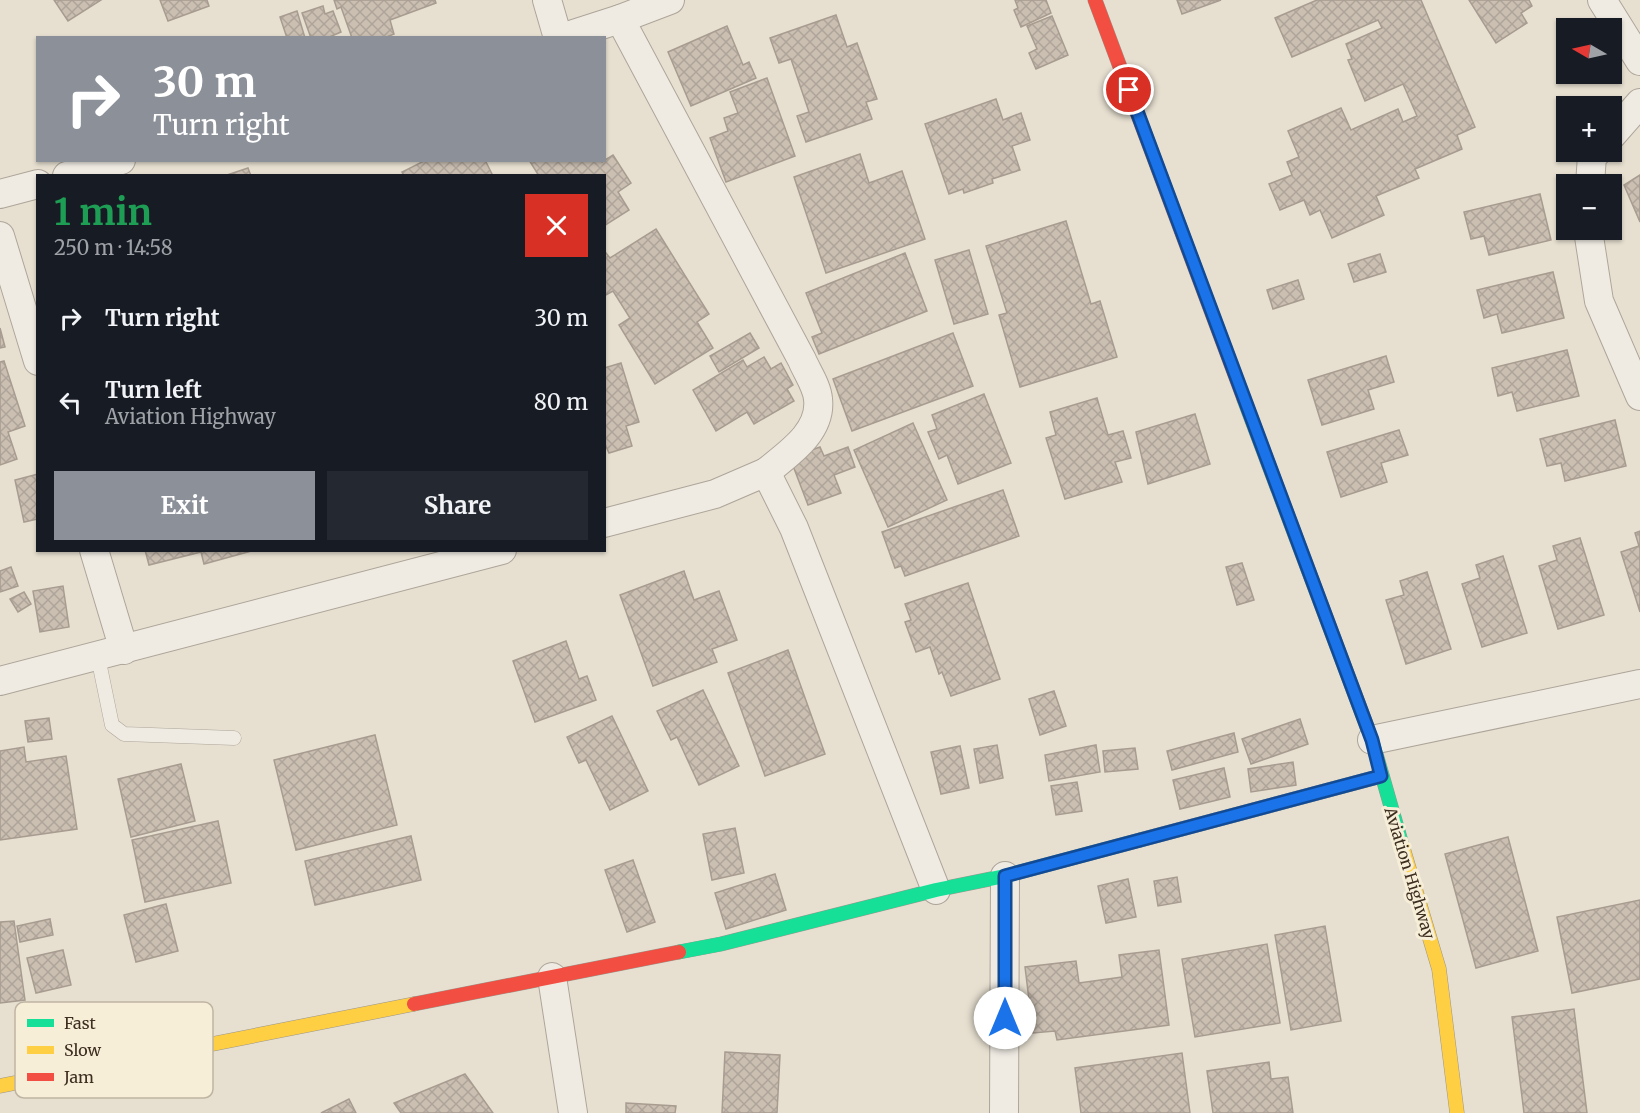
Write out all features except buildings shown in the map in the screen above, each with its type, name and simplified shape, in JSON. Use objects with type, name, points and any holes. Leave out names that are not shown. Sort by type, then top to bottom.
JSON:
[{"type":"street","points":[[547,0],[558,36]]},
{"type":"street","points":[[565,36],[670,0]]},
{"type":"street","name":"Aviation Highway","points":[[1095,0],[1372,740],[1439,969],[1457,1113]]},
{"type":"street","points":[[1602,0],[1640,61]]},
{"type":"street","points":[[606,523],[715,494],[766,472],[805,440],[818,411],[818,398],[802,360],[620,19]]},
{"type":"street","points":[[1622,123],[1640,103]]},
{"type":"street","points":[[74,174],[114,162]]},
{"type":"street","points":[[0,194],[36,185]]},
{"type":"street","points":[[0,236],[36,354]]},
{"type":"street","points":[[1590,240],[1599,301],[1640,396]]},
{"type":"street","points":[[766,472],[794,528],[936,890]]},
{"type":"street","points":[[94,552],[111,654]]},
{"type":"street","points":[[0,681],[111,654],[494,552]]},
{"type":"street","points":[[1372,740],[1640,684]]},
{"type":"street","points":[[213,1044],[722,944],[936,890],[1005,876],[1381,776]]},
{"type":"street","points":[[1004,1113],[1005,876]]},
{"type":"street","points":[[552,977],[573,1113]]},
{"type":"street","points":[[0,1086],[15,1083]]},
{"type":"lane","points":[[111,654],[112,725],[124,734],[234,738]]},
{"type":"traffic: fast","points":[[1244,399],[1372,740],[1402,845]]},
{"type":"traffic: fast","points":[[679,952],[721,944],[936,890],[1005,876],[1140,840]]},
{"type":"traffic: slow","points":[[1140,840],[1381,776]]},
{"type":"traffic: slow","points":[[1402,845],[1439,969],[1457,1113]]},
{"type":"traffic: slow","points":[[213,1044],[414,1004]]},
{"type":"traffic: slow","points":[[0,1086],[15,1083]]},
{"type":"traffic: jam","points":[[1095,0],[1244,399]]},
{"type":"traffic: jam","points":[[414,1004],[679,952]]},
{"type":"route","points":[[1005,1018],[1005,876],[1381,776],[1372,740],[1129,90]]}]
